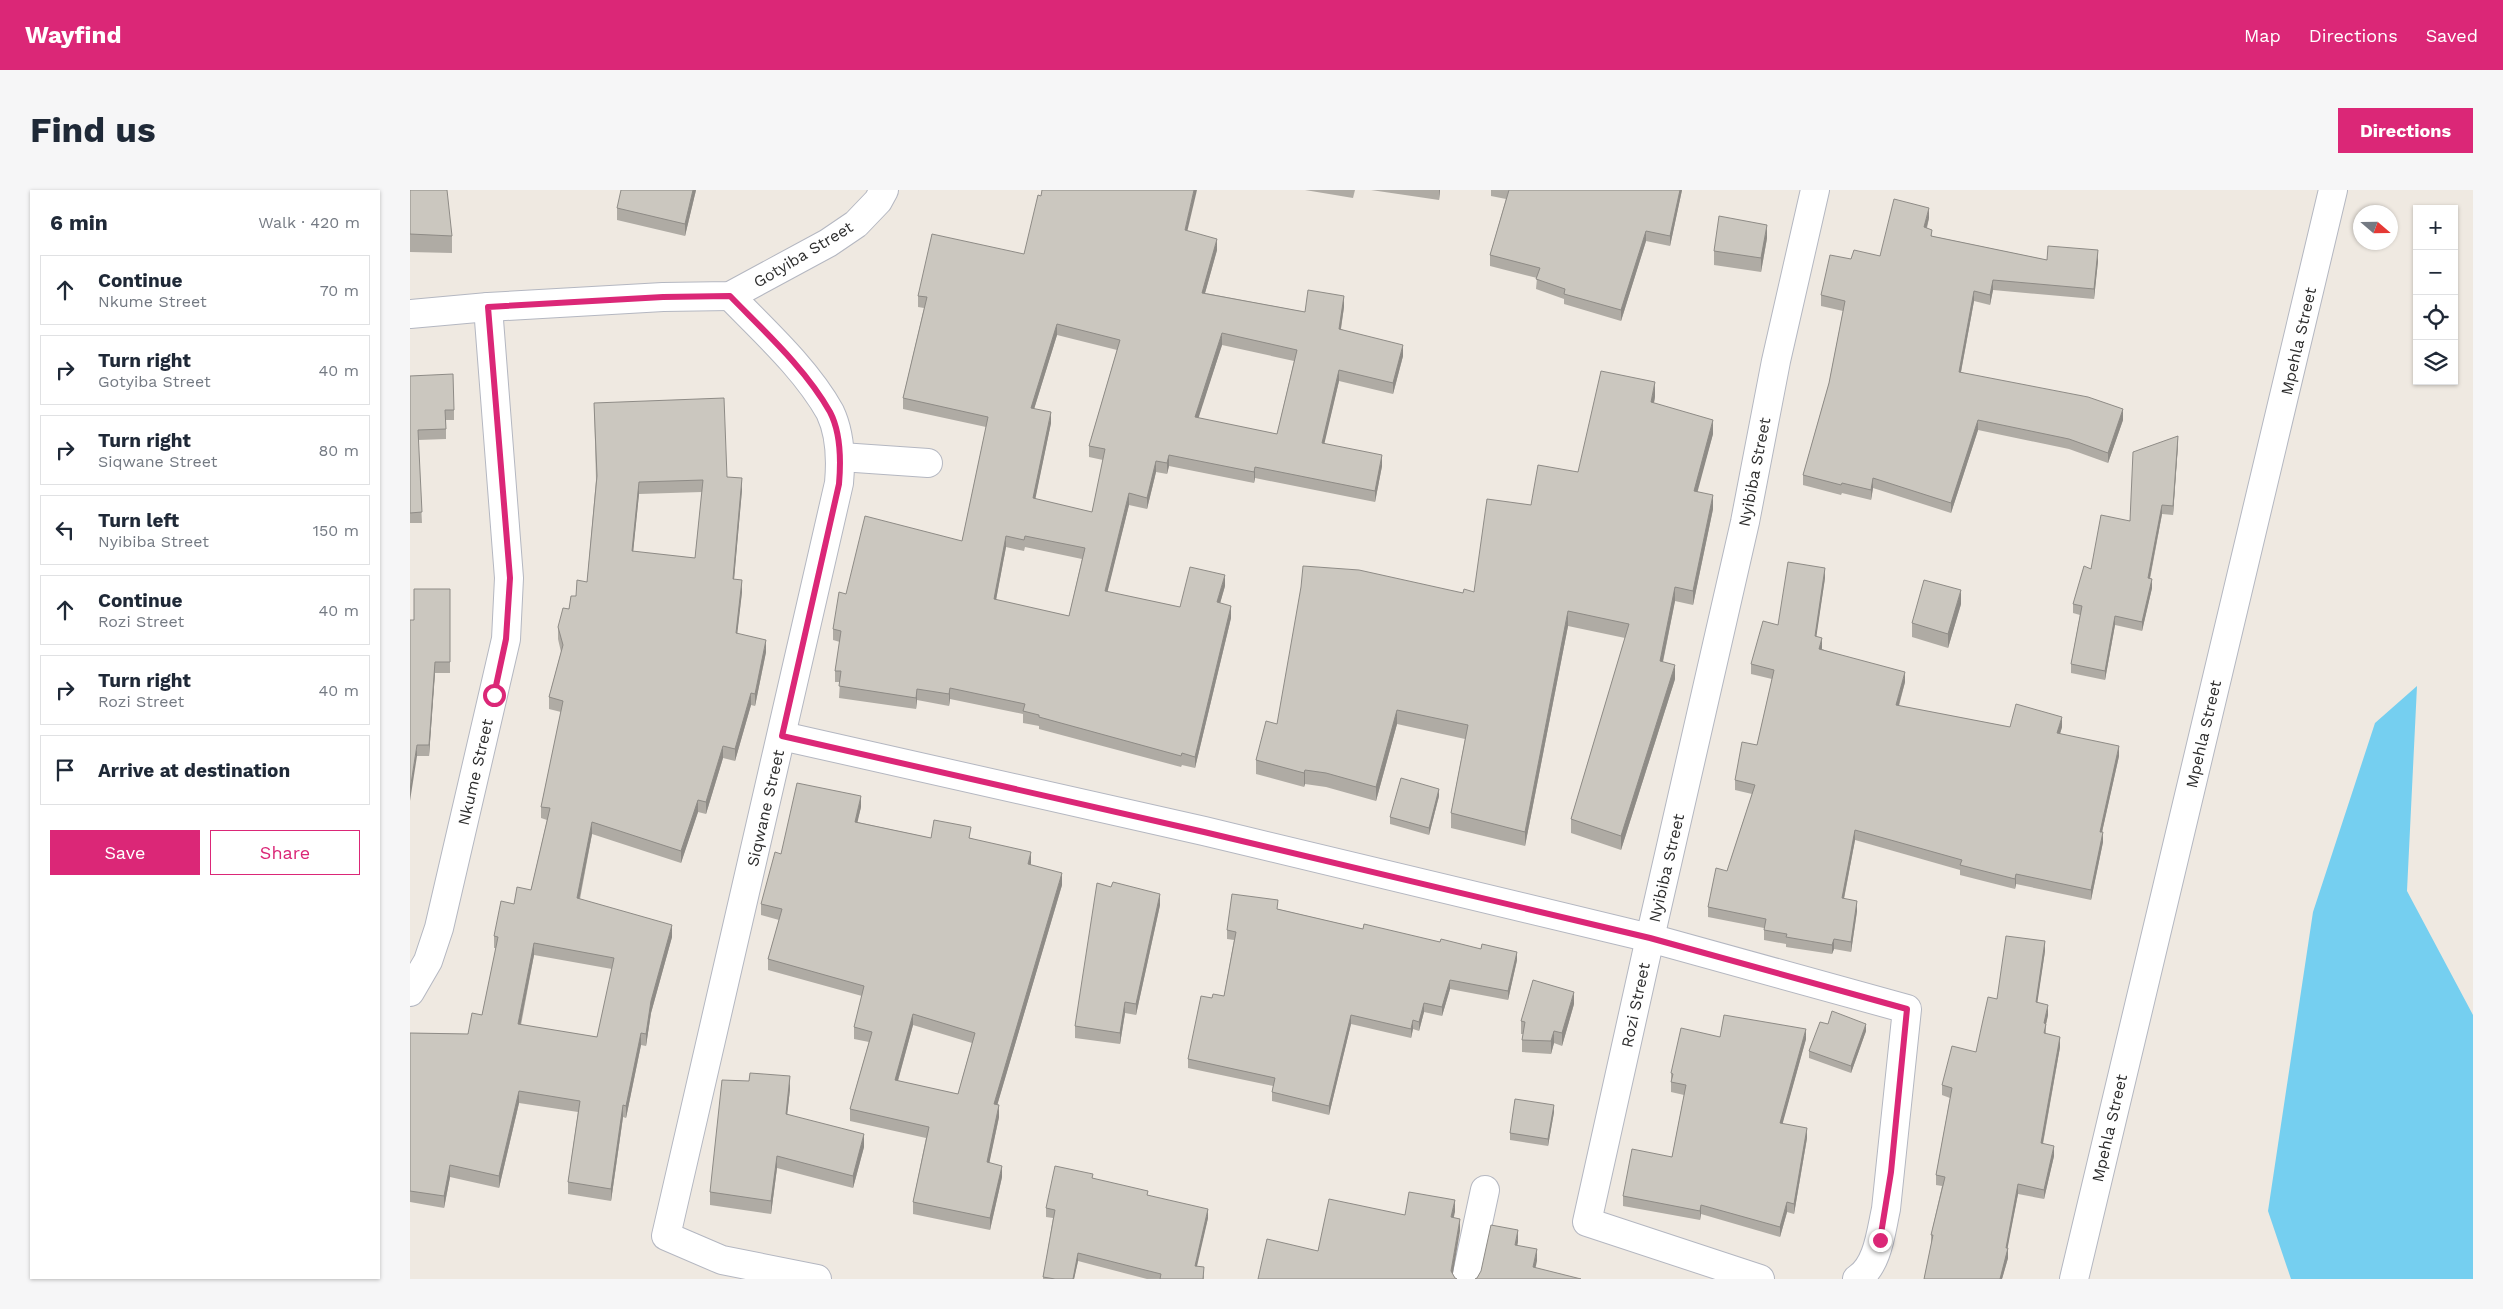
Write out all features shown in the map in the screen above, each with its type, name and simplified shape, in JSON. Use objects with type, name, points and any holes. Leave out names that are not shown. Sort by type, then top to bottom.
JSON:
[{"type":"street","name":"Gotyiba Street","points":[[410,314],[488,307],[663,297],[730,296],[828,243],[856,224],[878,201],[884,190]]},
{"type":"street","name":"Nyibiba Street","points":[[782,736],[1214,834],[1650,938],[1745,522],[1776,361],[1815,190]]},
{"type":"street","name":"Mpehla Street","points":[[2074,1279],[2333,190]]},
{"type":"street","name":"Siqwane Street","points":[[730,296],[789,357],[830,414],[841,457],[839,484],[666,1236],[722,1260],[817,1279]]},
{"type":"street","name":"Nkume Street","points":[[410,992],[428,961],[439,928],[506,639],[510,578],[488,307]]},
{"type":"street","points":[[841,457],[928,463]]},
{"type":"street","name":"Rozi Street","points":[[1650,938],[1587,1222],[1760,1279]]},
{"type":"street","points":[[1650,938],[1907,1009],[1886,1209],[1880,1240],[1870,1265],[1858,1279]]},
{"type":"street","points":[[1466,1279],[1485,1190]]},
{"type":"water","points":[[2417,686],[2407,891],[2473,1015],[2473,1279],[2291,1279],[2268,1211],[2313,912],[2375,723]]},
{"type":"building","points":[[410,190],[447,190],[452,236],[410,234]]},
{"type":"building","points":[[621,190],[693,190],[685,224],[617,208]]},
{"type":"building","points":[[1042,190],[1194,190],[1185,230],[1217,239],[1202,293],[1305,312],[1308,290],[1344,296],[1339,329],[1403,345],[1393,383],[1339,370],[1322,443],[1382,455],[1375,491],[1255,467],[1254,472],[1169,455],[1167,463],[1156,461],[1147,498],[1129,493],[1105,591],[1180,607],[1190,567],[1225,575],[1217,602],[1231,606],[1195,757],[1182,753],[1181,756],[1039,717],[1039,715],[1023,711],[1025,704],[950,688],[949,694],[917,689],[916,698],[839,686],[841,671],[835,671],[841,631],[833,629],[839,592],[846,594],[865,516],[962,541],[988,417],[903,398],[927,297],[918,296],[932,234],[1024,254],[1038,195],[1041,196]],"holes":[[[1057,324],[1120,340],[1089,446],[1105,449],[1092,512],[1033,498],[1051,412],[1031,408]],[[1222,333],[1297,350],[1277,434],[1195,417]],[[1006,536],[1024,540],[1025,536],[1085,548],[1069,616],[994,599]]]},
{"type":"building","points":[[1509,190],[1680,190],[1670,236],[1646,231],[1621,310],[1564,294],[1565,289],[1536,279],[1540,268],[1490,255]]},
{"type":"building","points":[[1894,199],[1929,208],[1924,227],[1932,230],[1931,236],[2047,260],[2048,246],[2098,250],[2094,289],[1993,280],[1990,295],[1974,291],[1959,372],[2088,397],[2123,409],[2108,453],[2069,439],[1978,420],[1951,503],[1873,478],[1871,490],[1842,483],[1841,485],[1803,475],[1829,383],[1845,301],[1821,295],[1830,255],[1851,259],[1854,250],[1880,256]]},
{"type":"building","points":[[1719,216],[1767,225],[1761,258],[1714,251]]},
{"type":"building","points":[[1601,371],[1655,382],[1651,402],[1713,420],[1694,491],[1713,495],[1693,591],[1675,587],[1660,661],[1675,665],[1621,836],[1571,819],[1629,624],[1568,611],[1525,832],[1451,813],[1468,725],[1397,710],[1376,787],[1326,773],[1305,770],[1304,773],[1256,760],[1266,721],[1277,724],[1303,566],[1359,570],[1463,593],[1464,589],[1474,592],[1487,499],[1531,505],[1538,465],[1578,472]]},
{"type":"building","points":[[453,374],[454,410],[445,410],[446,429],[418,430],[422,512],[410,513],[410,376]]},
{"type":"building","points":[[724,398],[727,477],[742,478],[733,579],[742,580],[736,633],[766,640],[755,694],[751,693],[735,749],[723,746],[706,802],[698,800],[681,851],[592,822],[577,898],[672,925],[651,1001],[646,1034],[641,1033],[626,1106],[623,1105],[611,1189],[568,1182],[580,1101],[519,1091],[499,1176],[450,1165],[444,1196],[410,1191],[410,1033],[468,1034],[472,1013],[482,1015],[498,937],[494,936],[501,901],[514,904],[517,887],[531,890],[550,808],[541,807],[563,701],[549,697],[563,645],[558,627],[563,608],[569,609],[571,596],[576,596],[577,580],[587,582],[597,476],[594,403]],"holes":[[[703,480],[695,558],[632,551],[639,482]],[[534,943],[614,958],[597,1037],[518,1024]]]},
{"type":"building","points":[[2178,436],[2173,506],[2162,505],[2148,578],[2152,579],[2142,622],[2115,616],[2105,671],[2071,664],[2082,606],[2073,604],[2084,566],[2091,569],[2101,515],[2130,521],[2133,452]]},
{"type":"building","points":[[1788,562],[1825,568],[1815,636],[1822,638],[1819,649],[1905,672],[1896,705],[2010,727],[2016,704],[2062,717],[2057,733],[2119,746],[2100,832],[2103,832],[2091,890],[2016,874],[2015,879],[1960,865],[1962,860],[1855,830],[1842,898],[1857,901],[1851,942],[1834,939],[1832,945],[1786,937],[1787,934],[1764,930],[1766,919],[1708,907],[1716,868],[1727,871],[1755,785],[1735,780],[1742,742],[1757,745],[1774,670],[1751,664],[1763,621],[1778,625]]},
{"type":"building","points":[[1924,580],[1961,590],[1948,634],[1912,623]]},
{"type":"building","points":[[414,589],[450,589],[450,662],[435,662],[429,745],[417,745],[410,790],[410,620],[414,620]]},
{"type":"building","points":[[1401,778],[1439,789],[1429,828],[1390,817]]},
{"type":"building","points":[[797,783],[861,796],[855,822],[931,838],[934,820],[971,827],[969,838],[1031,852],[1028,864],[1062,873],[994,1104],[999,1105],[987,1162],[1002,1166],[990,1218],[913,1202],[929,1127],[850,1109],[872,1032],[854,1027],[864,986],[768,959],[782,909],[761,904],[775,852],[781,854]],"holes":[[[913,1014],[975,1033],[958,1094],[895,1080]]]},
{"type":"building","points":[[1113,882],[1160,894],[1136,1004],[1125,1002],[1120,1033],[1075,1026],[1097,883],[1111,887]]},
{"type":"building","points":[[1232,894],[1278,900],[1277,909],[1363,929],[1364,924],[1440,942],[1441,939],[1481,949],[1482,944],[1517,952],[1508,991],[1450,980],[1442,1007],[1424,1003],[1419,1022],[1413,1020],[1411,1029],[1351,1015],[1329,1106],[1272,1092],[1275,1078],[1188,1059],[1201,996],[1212,998],[1213,994],[1224,996],[1236,932],[1227,930]]},
{"type":"building","points":[[2006,936],[2045,941],[2036,1002],[2048,1005],[2044,1033],[2060,1037],[2041,1143],[2054,1146],[2044,1190],[2018,1184],[2006,1248],[2008,1248],[2000,1279],[1924,1279],[1933,1235],[1931,1235],[1945,1177],[1936,1175],[1952,1088],[1942,1085],[1952,1046],[1976,1052],[1988,997],[1997,999]]},
{"type":"building","points":[[1533,980],[1574,992],[1562,1033],[1554,1031],[1551,1041],[1522,1040],[1525,1022],[1521,1021]]},
{"type":"building","points":[[1832,1011],[1866,1024],[1851,1066],[1809,1051],[1820,1022],[1828,1024]]},
{"type":"building","points":[[1724,1015],[1806,1029],[1780,1123],[1807,1128],[1794,1204],[1787,1202],[1780,1227],[1701,1205],[1700,1211],[1623,1196],[1632,1149],[1672,1157],[1686,1085],[1671,1082],[1673,1074],[1671,1073],[1681,1028],[1720,1037]]},
{"type":"building","points":[[750,1073],[790,1076],[786,1114],[864,1134],[853,1176],[777,1156],[771,1201],[710,1192],[722,1080],[749,1081]]},
{"type":"building","points":[[1515,1099],[1554,1105],[1548,1139],[1510,1133]]},
{"type":"building","points":[[1055,1166],[1093,1174],[1092,1178],[1148,1191],[1147,1195],[1208,1209],[1195,1266],[1204,1267],[1203,1279],[1160,1279],[1161,1274],[1078,1253],[1073,1279],[1043,1277],[1055,1210],[1046,1208]]},
{"type":"building","points":[[1409,1192],[1455,1200],[1451,1217],[1460,1219],[1451,1271],[1457,1279],[1258,1279],[1267,1239],[1318,1251],[1329,1199],[1405,1215]]},
{"type":"building","points":[[1491,1225],[1518,1230],[1515,1245],[1537,1249],[1533,1267],[1581,1279],[1475,1279],[1481,1271]]},
{"type":"route","points":[[494,695],[506,639],[510,578],[488,307],[663,297],[730,296],[789,357],[814,390],[830,414],[841,457],[839,484],[782,736],[1204,832],[1650,938],[1907,1009],[1891,1172],[1880,1240]]}]
